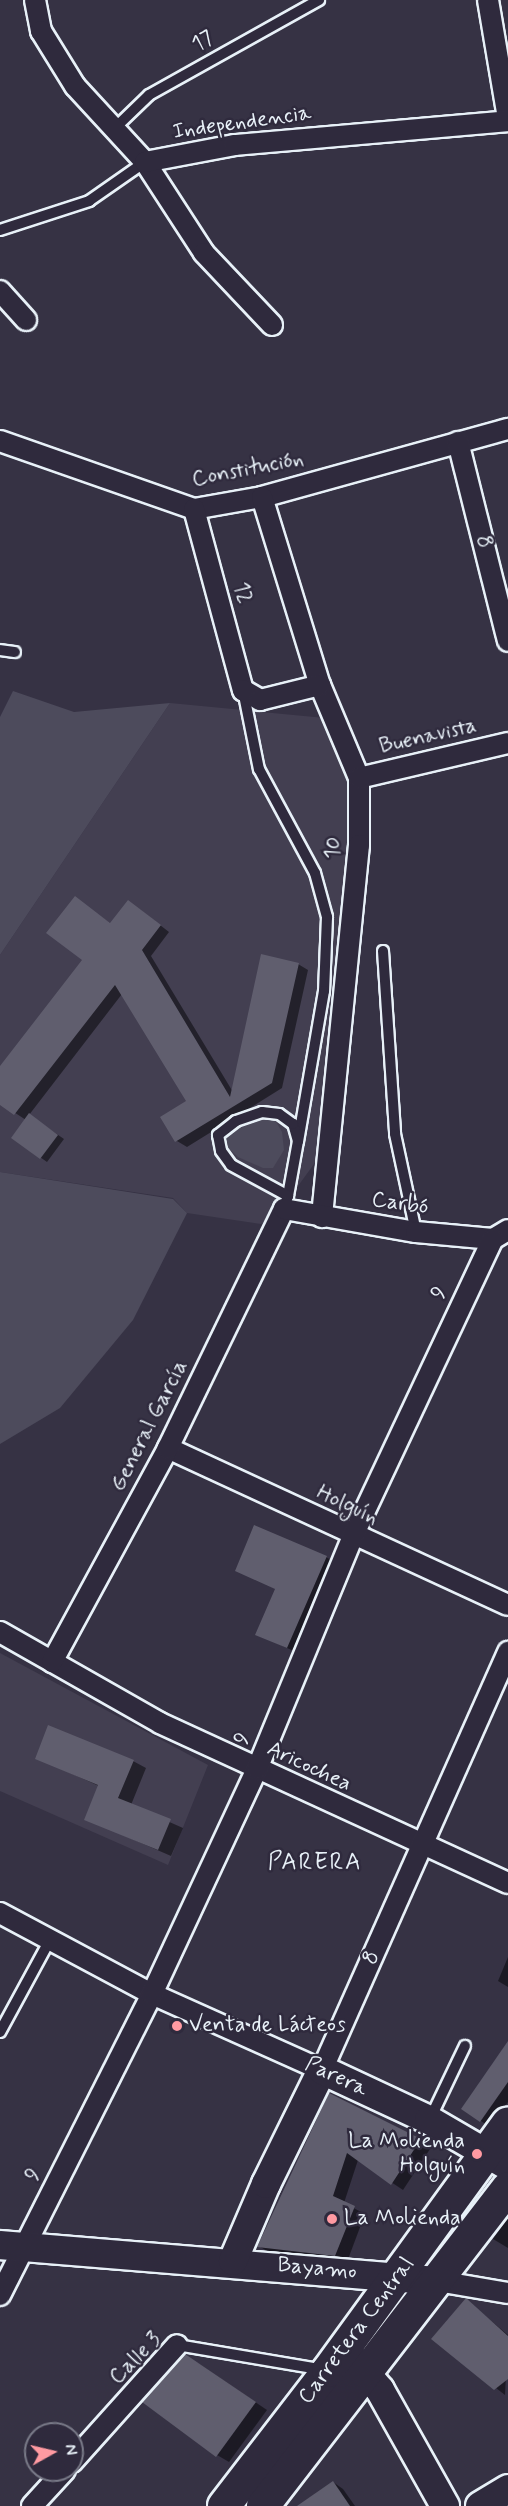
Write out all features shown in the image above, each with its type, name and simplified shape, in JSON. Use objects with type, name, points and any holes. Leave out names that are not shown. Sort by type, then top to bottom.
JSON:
[{"type":"main road","name":"Carretera Central","points":[[224,2506],[398,2276],[498,2158],[508,2123]]},
{"type":"main road","name":"Carretera Central","points":[[268,2504],[508,2188]]},
{"type":"street","points":[[35,0],[41,31],[68,78],[145,162],[194,240],[272,325]]},
{"type":"street","points":[[488,0],[508,119]]},
{"type":"street","name":"Independencia","points":[[145,162],[235,145],[508,119]]},
{"type":"street","points":[[0,291],[26,320]]},
{"type":"street","name":"Constitución","points":[[0,441],[194,509],[262,496],[508,429]]},
{"type":"street","name":"8","points":[[458,442],[508,641]]},
{"type":"street","name":"10","points":[[262,496],[320,685],[360,778],[358,856],[322,1217]]},
{"type":"street","name":"12","points":[[194,509],[243,690]]},
{"type":"street","points":[[243,690],[260,700],[320,685]]},
{"type":"street","name":"Buenavista","points":[[360,778],[508,743]]},
{"type":"street","name":"Carbó","points":[[286,1203],[322,1217],[416,1232],[500,1235]]},
{"type":"street","name":"General García","points":[[52,1662],[168,1448],[286,1203]]},
{"type":"street","name":"9","points":[[0,2295],[12,2248],[152,1994],[257,1769],[353,1536],[500,1235]]},
{"type":"street","name":"Holguín","points":[[168,1448],[353,1536],[508,1605]]},
{"type":"street","name":"Aricochea","points":[[0,1632],[160,1723],[423,1846],[508,1883]]},
{"type":"street","name":"8","points":[[233,2261],[266,2184],[322,2070],[508,1652]]},
{"type":"street","name":"Parera","points":[[0,1914],[152,1994],[429,2120],[498,2158]]},
{"type":"street","name":"Bayamo","points":[[12,2248],[233,2261],[398,2276],[508,2293]]},
{"type":"street","name":"Calle 3","points":[[84,2449],[177,2345]]},
{"type":"street","points":[[336,2360],[369,2373],[445,2506]]},
{"type":"street","points":[[32,2506],[54,2482]]},
{"type":"street","points":[[480,2506],[508,2489]]},
{"type":"lane","name":"17","points":[[115,128],[149,95],[319,0]]},
{"type":"lane","name":"Independencia","points":[[0,230],[89,201],[145,162]]},
{"type":"lane","points":[[0,650],[15,651]]},
{"type":"lane","points":[[243,690],[259,769],[315,873],[327,917],[324,991],[298,1141],[286,1203],[231,1165],[221,1151],[218,1135],[236,1121],[262,1112],[279,1114],[293,1124],[298,1141]]},
{"type":"lane","points":[[383,951],[395,1134],[416,1232]]},
{"type":"lane","points":[[0,2032],[50,1940]]},
{"type":"lane","points":[[429,2120],[465,2046]]},
{"type":"lane","name":"Calle 3","points":[[177,2345],[336,2360]]},
{"type":"shaded area","points":[[13,691],[74,712],[170,703],[0,955],[0,717]]},
{"type":"shaded area","points":[[170,703],[325,718],[355,789],[322,1153],[277,1215],[261,1224],[187,1213],[173,1198],[0,1172],[0,955]]},
{"type":"shaded area","points":[[264,1115],[275,1120],[282,1132],[284,1150],[273,1168],[263,1168],[238,1157],[226,1146],[224,1136],[237,1124]]},
{"type":"shaded area","points":[[0,1172],[173,1199],[187,1213],[133,1320],[60,1408],[0,1444]]},
{"type":"shaded area","points":[[0,1653],[208,1765],[168,1865],[0,1791]]},
{"type":"building","points":[[75,896],[110,923],[128,900],[161,925],[142,950],[230,1097],[261,954],[299,963],[272,1083],[175,1142],[160,1117],[186,1101],[115,985],[14,1115],[0,1105],[0,1066],[82,960],[46,933]]},
{"type":"building","points":[[29,1113],[58,1135],[40,1159],[11,1138]]},
{"type":"building","points":[[254,1525],[327,1556],[287,1648],[255,1635],[275,1589],[235,1571]]},
{"type":"building","points":[[48,1725],[134,1760],[118,1798],[171,1819],[158,1850],[84,1820],[98,1785],[35,1759]]},
{"type":"building","points":[[508,2041],[508,2082],[480,2122],[461,2109]]},
{"type":"building","points":[[329,2093],[421,2139],[391,2185],[347,2153],[333,2196],[355,2206],[335,2256],[257,2247]]},
{"type":"building","points":[[466,2298],[508,2336],[508,2379],[494,2390],[431,2339]]},
{"type":"building","points":[[185,2354],[256,2402],[216,2457],[142,2402]]},
{"type":"building","points":[[333,2481],[350,2506],[297,2506]]},
{"type":"place","name":"Venta de Lácteos","points":[[177,2026]]},
{"type":"place","name":"La Molienda Holguín","points":[[477,2154]]},
{"type":"place","name":"La Molienda","points":[[332,2219]]},
{"type":"district","name":"PARERA","points":[[315,1863]]}]
